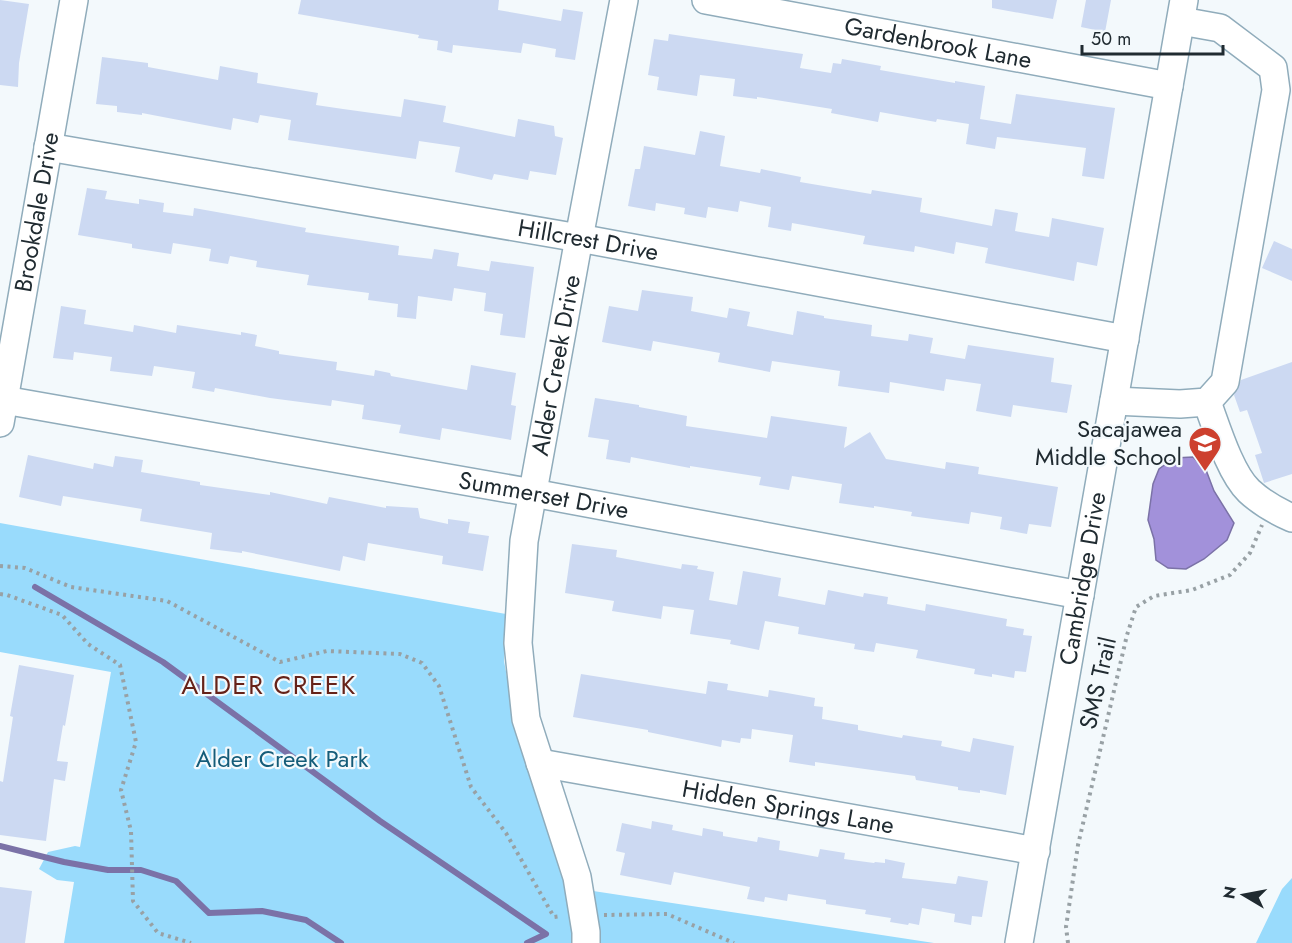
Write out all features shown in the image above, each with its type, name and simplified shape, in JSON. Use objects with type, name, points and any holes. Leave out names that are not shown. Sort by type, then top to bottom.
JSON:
[{"type":"street","name":"Brookdale Drive","points":[[2,411],[12,289],[48,147],[74,0]]},
{"type":"street","name":"Alder Creek Drive","points":[[586,943],[577,877],[526,719],[518,643],[524,541],[624,0]]},
{"type":"street","name":"Gardenbrook Lane","points":[[706,0],[1169,86]]},
{"type":"street","name":"Cambridge Drive","points":[[1019,943],[1182,10]]},
{"type":"street","points":[[1114,401],[1180,404],[1207,402],[1225,382],[1276,90],[1273,68],[1220,28],[1182,10]]},
{"type":"street","name":"Hillcrest Drive","points":[[48,147],[579,238],[1125,339]]},
{"type":"street","points":[[1207,402],[1225,452],[1247,489],[1280,513]]},
{"type":"street","name":"Summerset Drive","points":[[2,411],[533,493],[1080,595]]},
{"type":"street","name":"Hidden Springs Lane","points":[[540,763],[1036,851]]},
{"type":"path","name":"SMS Trail","points":[[1068,943],[1066,927],[1078,845],[1127,635],[1136,608],[1154,596],[1192,590],[1230,574],[1250,553],[1280,513]]},
{"type":"path","points":[[0,566],[25,568],[71,587],[167,601],[280,662],[327,651],[400,654],[422,663],[439,687],[471,788],[506,833],[554,916],[668,914],[734,943]]},
{"type":"path","points":[[0,594],[62,615],[88,644],[120,665],[136,742],[121,790],[131,831],[133,902],[158,933],[191,943]]},
{"type":"green space","name":"Alder Creek Park","points":[[0,523],[506,614],[504,661],[517,731],[567,887],[934,943],[64,943],[74,882],[57,880],[39,869],[48,852],[80,847],[111,672],[0,652]]},
{"type":"green space","points":[[1292,878],[1292,943],[1256,943],[1282,889]]},
{"type":"shaded area","points":[[1193,457],[1206,470],[1214,491],[1234,523],[1227,540],[1204,559],[1186,569],[1168,568],[1156,560],[1154,539],[1148,520],[1153,484],[1159,469],[1174,458]]},
{"type":"building","points":[[0,0],[29,4],[19,63],[18,87],[0,85]]},
{"type":"building","points":[[301,0],[499,0],[498,10],[561,21],[563,9],[583,12],[575,60],[555,57],[556,49],[523,43],[521,53],[453,45],[452,53],[437,50],[438,41],[418,38],[419,35],[298,14]]},
{"type":"building","points":[[992,0],[1057,0],[1053,19],[992,8]]},
{"type":"building","points":[[1086,0],[1111,0],[1105,32],[1081,27]]},
{"type":"building","points":[[669,34],[803,54],[800,68],[831,73],[833,63],[841,64],[842,59],[881,66],[880,70],[985,86],[980,119],[1011,124],[1016,94],[1115,108],[1104,179],[1082,176],[1086,148],[997,137],[995,149],[966,144],[969,124],[937,119],[936,122],[880,112],[878,122],[831,113],[832,109],[757,97],[757,99],[733,96],[735,79],[700,75],[697,96],[657,90],[659,77],[648,75],[654,39],[668,41]]},
{"type":"building","points":[[102,57],[148,63],[148,67],[218,80],[220,66],[258,73],[257,83],[318,93],[316,105],[343,109],[401,117],[404,99],[446,106],[443,122],[515,137],[518,119],[554,126],[555,136],[563,138],[556,175],[530,171],[528,180],[494,174],[492,180],[455,172],[460,147],[419,141],[416,159],[288,140],[291,120],[260,115],[258,123],[233,118],[231,130],[142,113],[142,115],[117,112],[117,106],[96,104]]},
{"type":"building","points":[[700,131],[725,136],[720,166],[760,173],[761,169],[801,177],[800,182],[871,194],[872,190],[922,198],[920,212],[992,226],[995,209],[1018,213],[1015,231],[1049,237],[1052,218],[1104,228],[1097,266],[1077,262],[1074,281],[985,263],[988,248],[956,242],[954,254],[915,246],[914,252],[863,244],[865,236],[792,223],[791,231],[768,227],[771,207],[740,201],[738,212],[708,207],[706,218],[684,214],[685,208],[656,203],[655,211],[628,206],[635,169],[640,169],[644,146],[695,155]]},
{"type":"building","points":[[87,188],[107,191],[105,199],[139,204],[139,199],[164,203],[163,212],[193,216],[194,208],[306,228],[305,232],[399,246],[398,255],[432,259],[434,249],[459,253],[457,266],[489,271],[491,261],[534,267],[525,338],[500,335],[503,314],[484,311],[486,293],[454,288],[452,301],[418,296],[416,319],[397,317],[398,304],[368,300],[369,293],[307,285],[309,275],[256,267],[257,261],[230,256],[228,264],[209,261],[211,249],[173,243],[171,254],[132,248],[132,244],[78,235]]},
{"type":"building","points":[[1274,241],[1292,249],[1292,281],[1262,268]]},
{"type":"building","points":[[642,290],[693,297],[691,311],[727,318],[729,308],[750,312],[747,326],[793,335],[797,311],[824,316],[824,318],[872,325],[871,336],[908,341],[909,334],[933,338],[930,353],[965,359],[968,345],[1054,358],[1051,382],[1072,385],[1067,413],[1013,405],[1011,417],[976,411],[981,384],[946,379],[944,391],[890,382],[889,393],[838,386],[840,371],[772,361],[770,372],[718,362],[720,353],[653,341],[651,351],[602,342],[609,306],[638,311]]},
{"type":"building","points":[[61,306],[86,310],[84,324],[133,332],[134,325],[176,333],[177,325],[241,335],[241,332],[257,335],[255,346],[279,351],[279,354],[337,362],[336,370],[374,376],[375,370],[390,373],[391,376],[467,390],[471,365],[516,373],[511,405],[516,406],[511,440],[442,428],[440,440],[399,433],[401,425],[362,419],[364,405],[332,400],[331,406],[215,388],[214,392],[192,388],[195,372],[154,366],[152,376],[110,371],[112,357],[74,352],[73,360],[53,358]]},
{"type":"building","points":[[1292,362],[1292,474],[1264,483],[1255,455],[1262,453],[1247,410],[1240,412],[1234,395],[1241,380]]},
{"type":"building","points":[[595,398],[687,416],[686,426],[767,438],[771,416],[847,427],[844,448],[870,432],[886,459],[945,469],[946,462],[979,467],[978,474],[1058,487],[1051,527],[1029,524],[1027,534],[1000,529],[1002,517],[971,512],[969,524],[911,516],[912,512],[839,503],[842,484],[792,476],[789,490],[759,485],[761,477],[690,466],[690,468],[631,457],[630,463],[606,459],[609,440],[588,437]]},
{"type":"building","points":[[28,455],[93,469],[94,463],[113,467],[115,456],[143,460],[141,472],[200,482],[200,485],[270,495],[270,492],[327,504],[329,497],[386,508],[386,506],[418,508],[420,518],[448,524],[448,519],[470,522],[468,533],[489,536],[483,571],[442,564],[443,556],[368,543],[365,561],[343,556],[340,571],[242,551],[242,553],[210,549],[212,533],[140,521],[142,509],[63,496],[61,506],[19,497]]},
{"type":"building","points":[[572,544],[617,550],[616,557],[681,569],[682,564],[698,566],[697,569],[714,572],[709,600],[737,605],[743,571],[781,578],[778,596],[825,605],[828,590],[863,597],[864,593],[888,597],[887,604],[925,611],[926,604],[1007,619],[1006,626],[1024,629],[1023,635],[1032,636],[1026,672],[1015,671],[1014,678],[974,674],[975,669],[916,658],[918,650],[876,643],[874,652],[854,649],[855,644],[798,634],[799,627],[765,621],[759,650],[730,644],[731,640],[690,634],[694,610],[663,606],[661,619],[612,611],[614,601],[565,593]]},
{"type":"building","points":[[19,665],[74,675],[57,761],[68,762],[65,781],[54,779],[46,841],[0,835],[0,781],[3,782],[13,717],[10,716]]},
{"type":"building","points":[[581,674],[706,694],[708,681],[728,684],[727,690],[768,697],[769,690],[815,698],[814,706],[823,707],[822,719],[858,725],[858,730],[902,738],[903,735],[942,741],[941,746],[970,752],[973,738],[1014,746],[1006,795],[980,790],[980,793],[958,790],[958,787],[916,780],[915,776],[815,762],[815,766],[789,762],[793,735],[752,729],[751,739],[741,738],[740,743],[722,740],[721,747],[648,732],[648,730],[573,717]]},
{"type":"building","points":[[652,821],[673,825],[672,830],[702,836],[703,828],[723,832],[723,836],[757,842],[758,837],[780,841],[779,850],[818,857],[820,849],[845,853],[844,859],[885,863],[885,859],[905,863],[902,878],[956,884],[958,876],[988,881],[982,917],[972,916],[971,925],[954,922],[955,914],[922,908],[919,925],[909,923],[908,925],[890,922],[891,918],[865,914],[866,910],[826,904],[826,900],[788,894],[787,901],[765,897],[764,902],[747,899],[750,887],[674,872],[671,885],[620,875],[625,853],[616,851],[622,823],[651,829]]},
{"type":"building","points":[[0,887],[32,891],[25,943],[0,943]]},
{"type":"waterway","points":[[35,587],[163,662],[380,821],[546,934],[527,943]]},
{"type":"waterway","points":[[0,846],[108,870],[141,870],[176,881],[209,913],[262,911],[306,920],[341,943]]},
{"type":"place","name":"Sacajawea Middle School","points":[[1205,472]]},
{"type":"district","name":"ALDER CREEK","points":[[269,685]]}]
